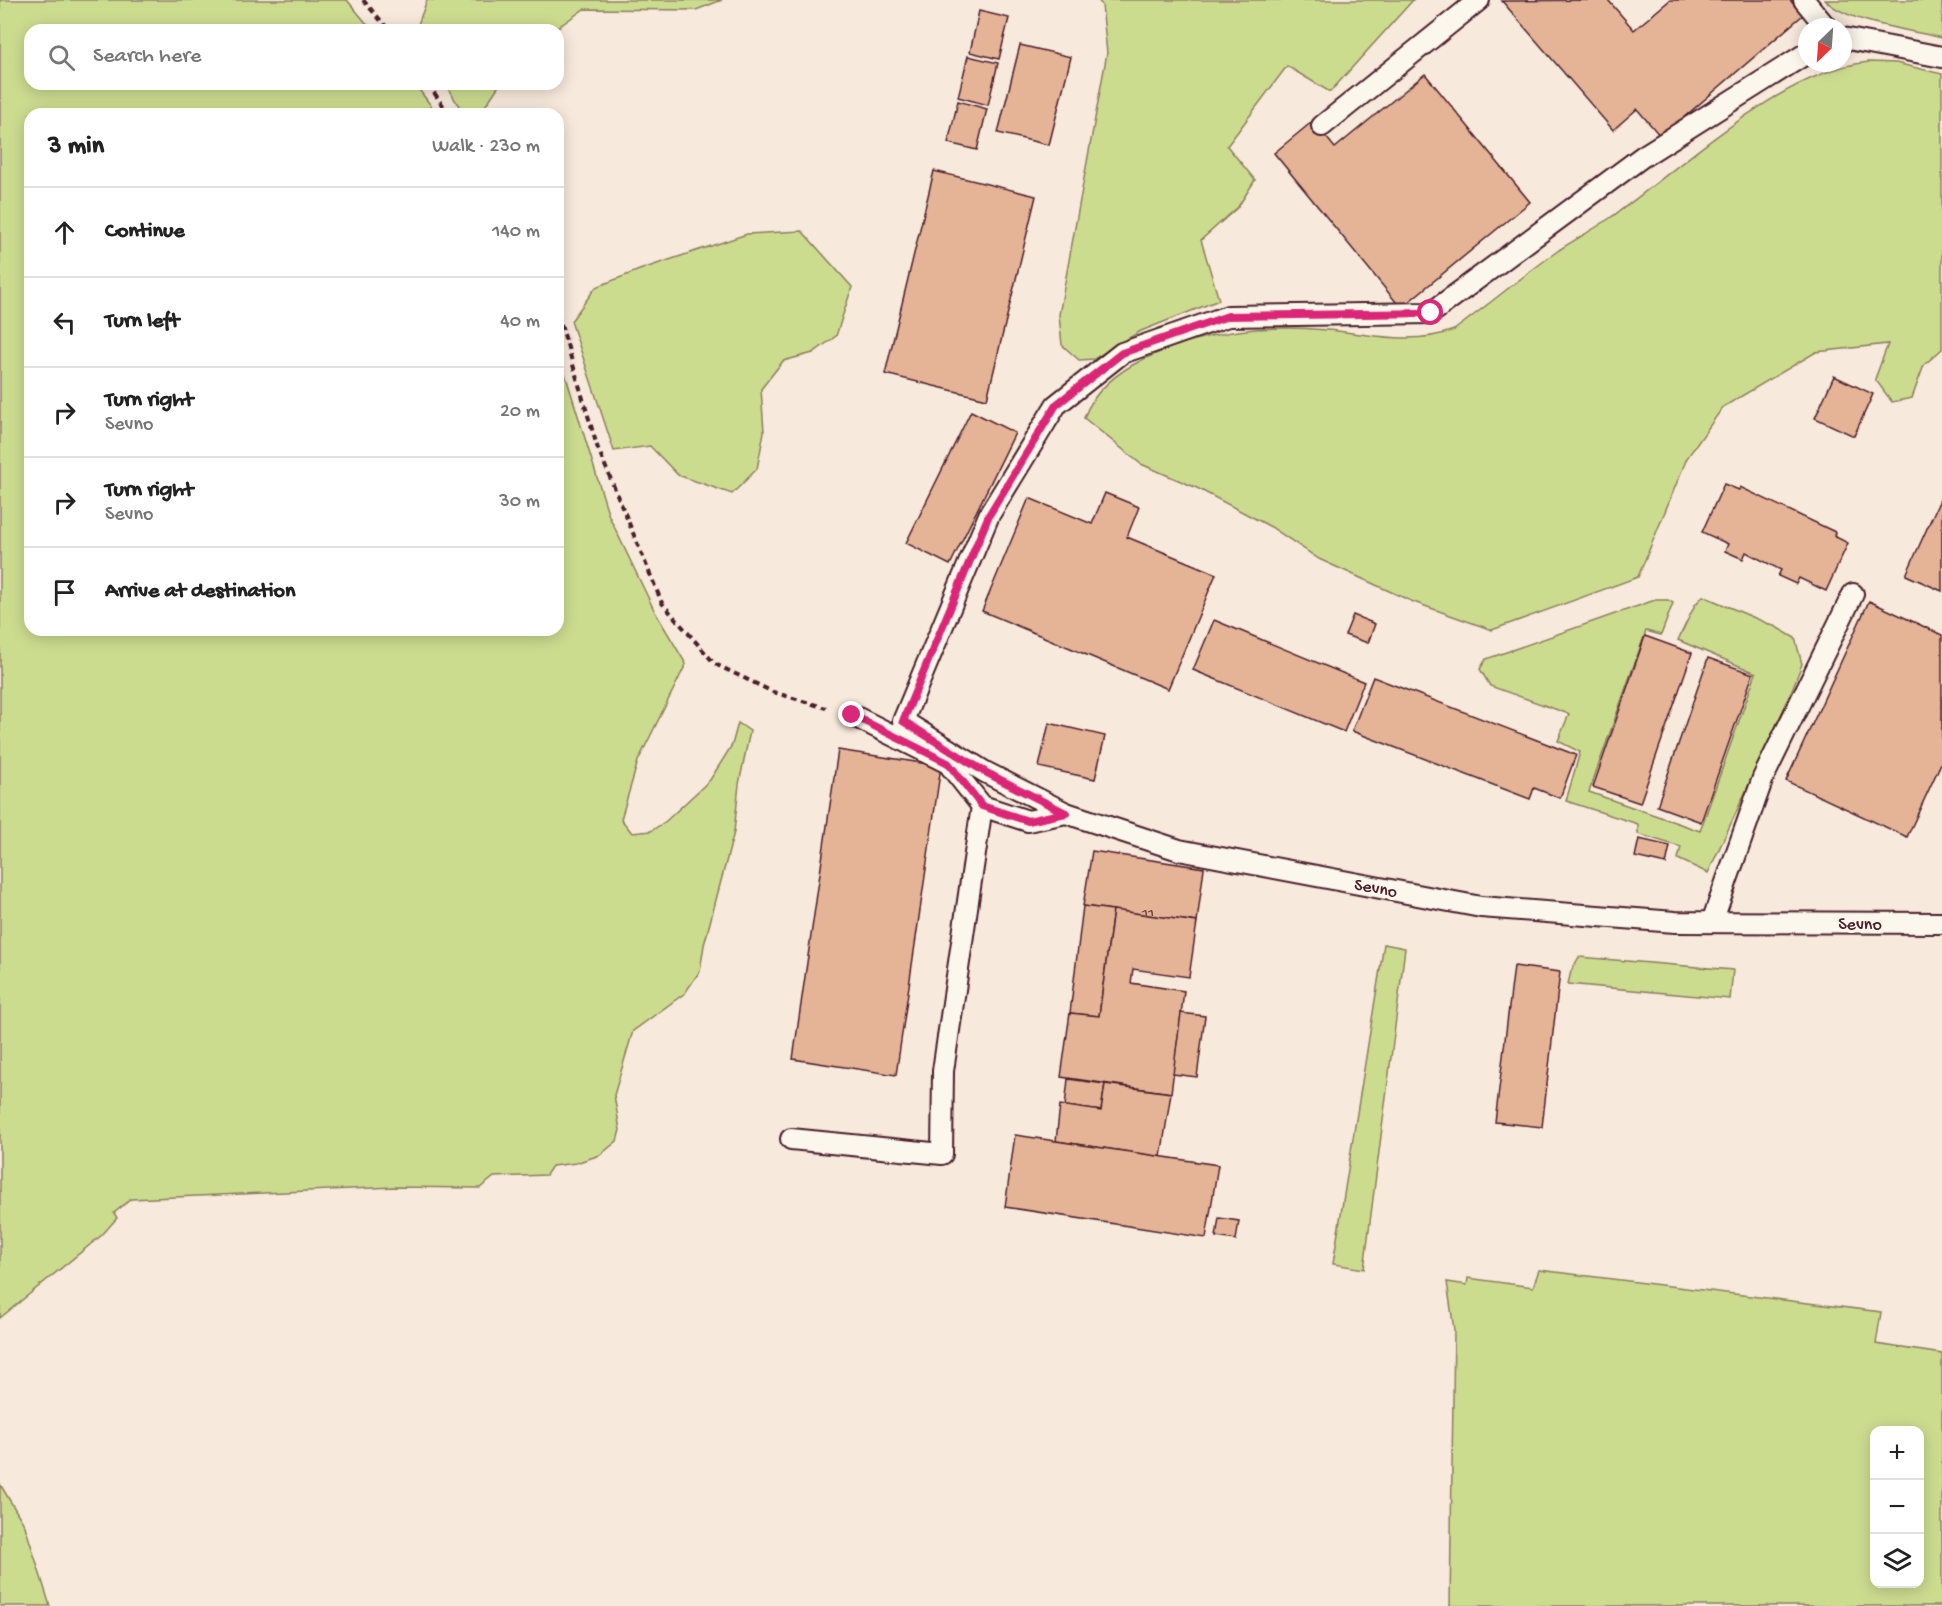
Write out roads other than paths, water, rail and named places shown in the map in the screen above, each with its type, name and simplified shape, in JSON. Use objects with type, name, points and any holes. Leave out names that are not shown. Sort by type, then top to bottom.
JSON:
[{"type":"lane","points":[[1322,126],[1479,0]]},
{"type":"lane","points":[[1804,0],[1819,18]]},
{"type":"lane","points":[[1852,40],[1942,57]]},
{"type":"lane","name":"Sevno","points":[[1798,59],[1642,157],[1431,313],[1228,316],[1122,353],[1056,405],[989,515],[903,721],[985,772],[1066,813],[1179,850],[1481,907],[1675,922],[1942,923]]},
{"type":"lane","points":[[1712,922],[1763,778],[1853,594]]},
{"type":"lane","points":[[852,715],[948,763],[982,806],[1028,821],[1066,813]]},
{"type":"lane","points":[[791,1139],[942,1154],[943,1071],[982,806]]}]
